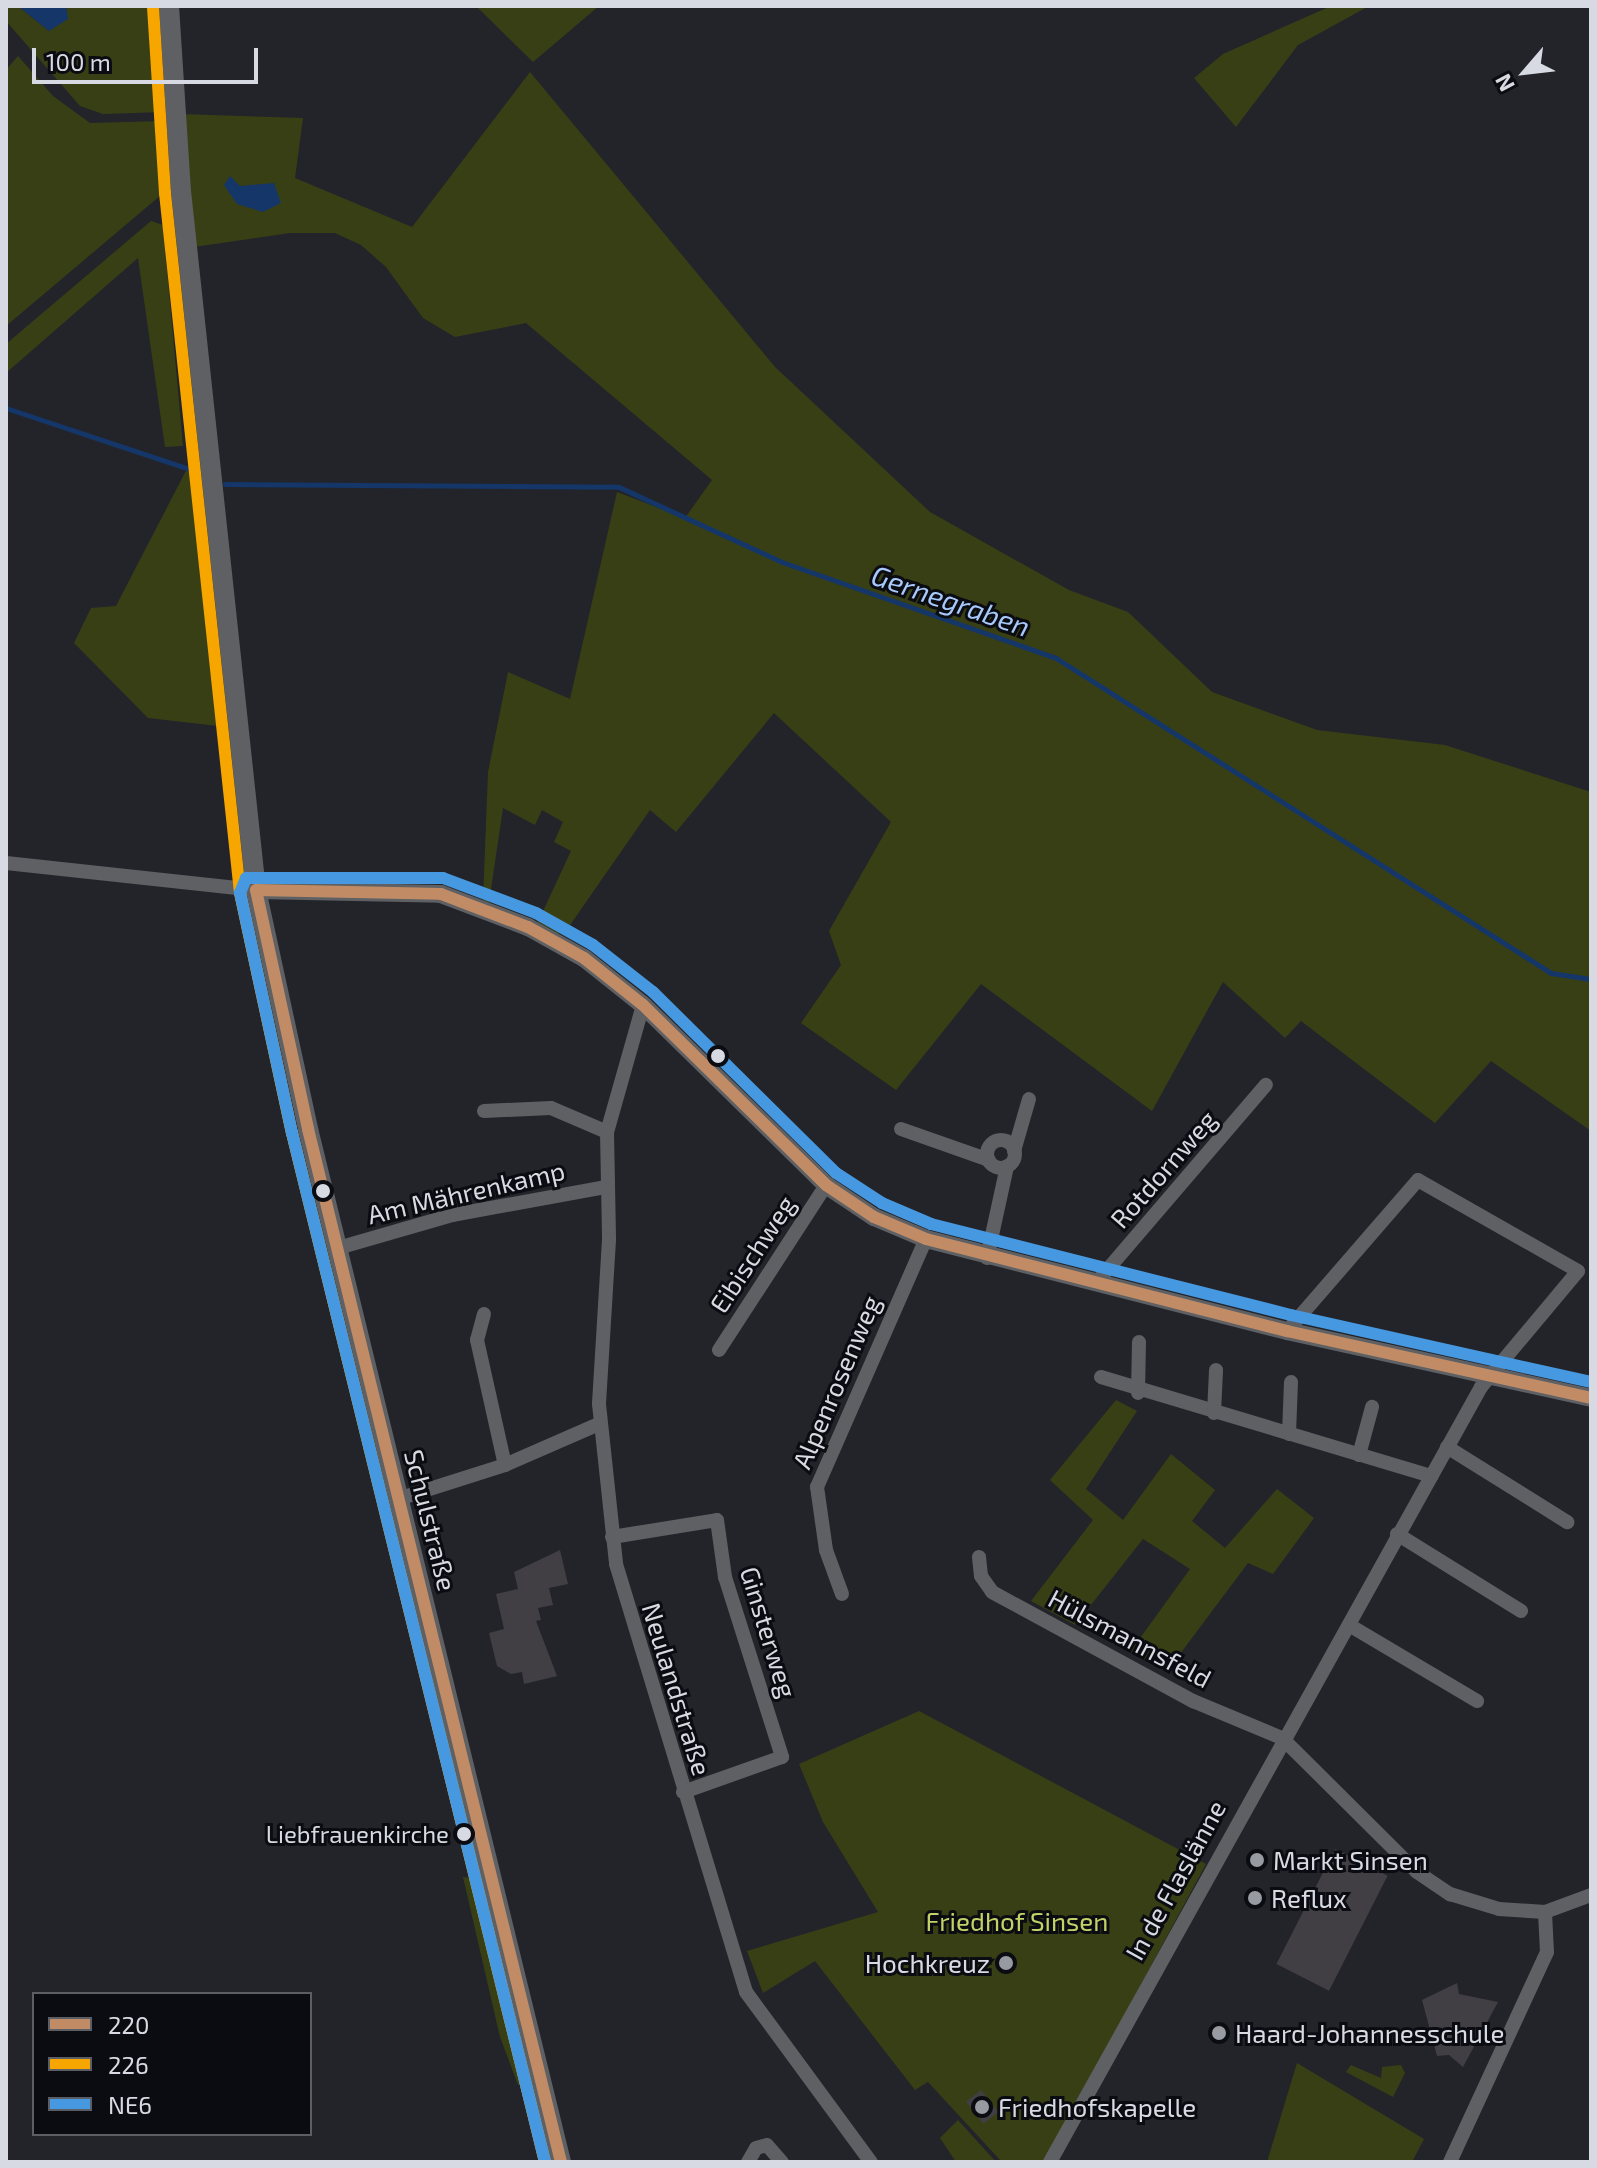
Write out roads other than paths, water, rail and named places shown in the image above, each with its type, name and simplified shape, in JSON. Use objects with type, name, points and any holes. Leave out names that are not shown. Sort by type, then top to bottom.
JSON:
[{"type":"main road","name":"Schulstraße","points":[[169,6],[181,191],[256,890],[398,1499],[561,2162]]},
{"type":"street","points":[[6,863],[256,890],[441,894],[528,927],[584,958],[643,1005],[826,1185],[874,1217],[926,1239],[987,1258],[1287,1331],[1591,1398]]},
{"type":"street","name":"Neulandstraße","points":[[643,1005],[607,1132],[609,1240],[599,1424],[612,1537],[622,1592],[746,1992],[871,2162]]},
{"type":"street","name":"Rotdornweg","points":[[1096,1283],[1266,1085]]},
{"type":"street","points":[[987,1258],[1007,1166],[1029,1099]]},
{"type":"street","points":[[484,1111],[551,1108],[607,1132]]},
{"type":"street","points":[[901,1129],[1007,1166]]},
{"type":"street","points":[[989,1160],[988,1150],[998,1140],[1014,1151]]},
{"type":"street","name":"In de Flaslänne","points":[[1050,2162],[1282,1738],[1349,1625],[1488,1375],[1578,1271],[1418,1180],[1287,1331]]},
{"type":"street","name":"Eibischweg","points":[[719,1350],[826,1185]]},
{"type":"street","name":"Am Mährenkamp","points":[[338,1248],[452,1215],[606,1187]]},
{"type":"street","name":"Alpenrosenweg","points":[[842,1594],[826,1550],[817,1487],[926,1239]]},
{"type":"street","points":[[484,1314],[477,1340],[505,1465]]},
{"type":"street","points":[[1138,1393],[1139,1342]]},
{"type":"street","points":[[1214,1413],[1216,1370]]},
{"type":"street","points":[[1101,1377],[1138,1393],[1432,1476]]},
{"type":"street","points":[[1289,1434],[1291,1382]]},
{"type":"street","points":[[1359,1455],[1372,1407]]},
{"type":"street","points":[[398,1499],[505,1465],[599,1424]]},
{"type":"street","points":[[1447,1447],[1567,1522]]},
{"type":"street","name":"Ginsterweg","points":[[612,1537],[717,1520],[725,1577],[782,1757],[683,1792]]},
{"type":"street","points":[[1397,1534],[1521,1611]]},
{"type":"street","name":"Hülsmannsfeld","points":[[979,1557],[981,1576],[992,1592],[1193,1701],[1282,1738]]},
{"type":"street","points":[[1349,1625],[1477,1701]]},
{"type":"street","points":[[1282,1738],[1417,1872],[1450,1894],[1499,1909],[1545,1912],[1591,1895]]},
{"type":"street","points":[[1450,2162],[1547,1952],[1545,1912]]},
{"type":"street","points":[[748,2162],[756,2148],[767,2145],[782,2162]]},
{"type":"water","points":[[18,6],[66,6],[68,19],[49,31]]},
{"type":"water","points":[[230,176],[240,186],[274,183],[281,203],[263,212],[237,204],[224,185]]},
{"type":"waterway","name":"Gernegraben","points":[[6,408],[192,470]]},
{"type":"waterway","name":"Gernegraben","points":[[225,484],[619,487],[782,562],[1056,658],[1551,973],[1591,979]]},
{"type":"place","name":"Liebfrauenkirche","points":[[464,1834]]},
{"type":"place","name":"Markt Sinsen","points":[[1257,1860]]},
{"type":"place","name":"Reflux","points":[[1255,1898]]},
{"type":"place","name":"Hochkreuz","points":[[1006,1963]]},
{"type":"place","name":"Haard-Johannesschule","points":[[1219,2033]]},
{"type":"place","name":"Friedhofskapelle","points":[[982,2107]]},
{"type":"park label","name":"Friedhof Sinsen","points":[[1017,1921]]}]
